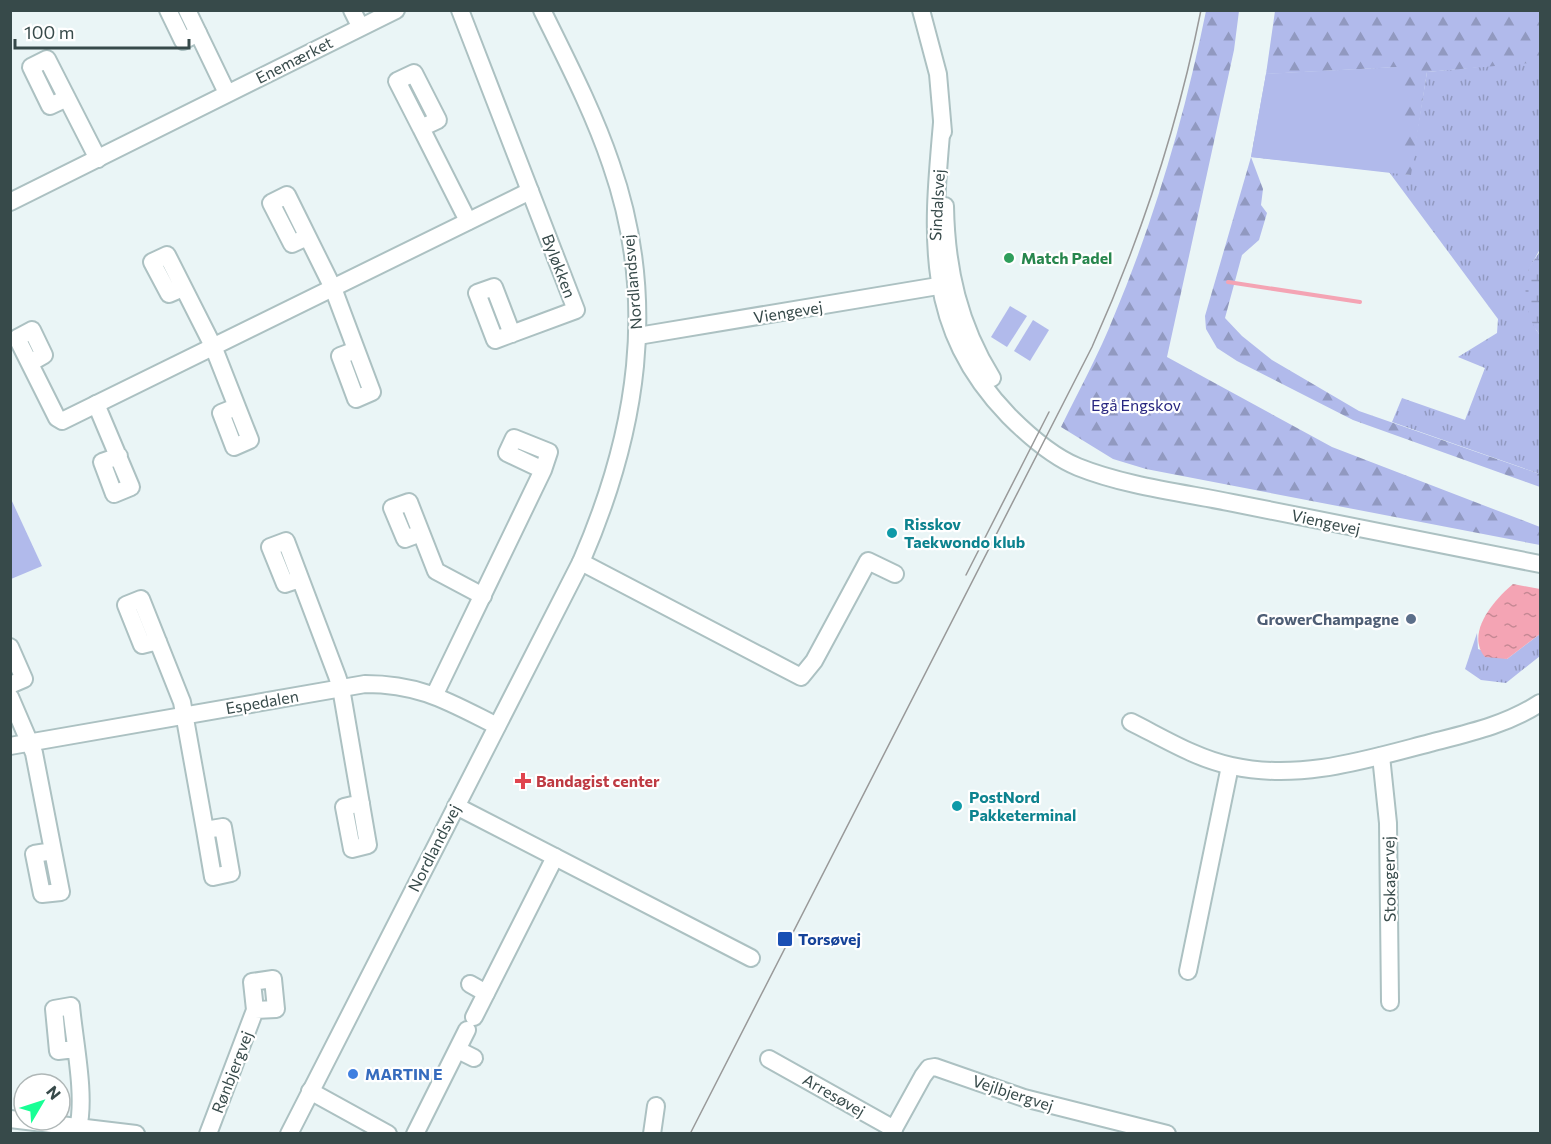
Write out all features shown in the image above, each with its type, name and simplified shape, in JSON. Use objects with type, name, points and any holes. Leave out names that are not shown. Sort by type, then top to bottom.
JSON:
[{"type":"street","points":[[168,10],[183,40],[198,33]]},
{"type":"street","points":[[187,10],[227,93]]},
{"type":"street","points":[[352,10],[360,26]]},
{"type":"street","name":"Enemærket","points":[[10,202],[396,10]]},
{"type":"street","name":"Byløkken","points":[[460,10],[576,310],[512,334]]},
{"type":"street","name":"Nordlandsvej","points":[[289,1134],[581,562],[603,512],[628,426],[638,336],[631,245],[612,166],[584,98],[542,10]]},
{"type":"street","name":"Sindalsvej","points":[[921,10],[938,74],[942,123],[934,225],[946,285]]},
{"type":"street","points":[[67,98],[98,159]]},
{"type":"street","points":[[421,128],[468,221]]},
{"type":"street","points":[[30,363],[57,418],[62,421],[530,191]]},
{"type":"street","points":[[307,237],[333,288],[356,350]]},
{"type":"street","name":"Viengevej","points":[[638,336],[946,285],[979,357],[1010,401],[1047,435],[1113,476],[1147,486],[1540,564]]},
{"type":"street","points":[[183,288],[213,346],[236,407]]},
{"type":"street","points":[[96,404],[119,456]]},
{"type":"street","points":[[435,694],[543,470]]},
{"type":"street","points":[[421,533],[436,571],[483,596]]},
{"type":"street","points":[[581,562],[801,677],[814,661],[868,561],[895,574]]},
{"type":"street","points":[[300,579],[341,688],[361,803]]},
{"type":"street","points":[[158,641],[184,715],[205,830]]},
{"type":"street","points":[[10,647],[24,680],[10,685]]},
{"type":"street","name":"Espedalen","points":[[10,746],[341,688],[391,684],[435,694],[497,726]]},
{"type":"street","points":[[10,697],[34,753],[53,851]]},
{"type":"street","points":[[1131,722],[1185,749],[1230,766],[1277,772],[1305,771],[1381,756],[1475,733],[1505,722],[1540,703]]},
{"type":"street","name":"Stokagervej","points":[[1381,756],[1388,823],[1390,1002]]},
{"type":"street","points":[[1188,971],[1230,766]]},
{"type":"street","points":[[456,806],[751,958]]},
{"type":"street","points":[[415,1134],[555,857]]},
{"type":"street","points":[[470,984],[486,993]]},
{"type":"street","name":"Rønbjergvej","points":[[208,1134],[255,1010]]},
{"type":"street","points":[[75,1049],[81,1114],[78,1128]]},
{"type":"street","points":[[458,1050],[474,1058]]},
{"type":"street","name":"Arresøvej","points":[[769,1059],[893,1131]]},
{"type":"street","name":"Vejlbjergvej","points":[[893,1131],[923,1076],[929,1068],[935,1067],[1034,1101],[1167,1134]]},
{"type":"street","points":[[310,1091],[388,1134]]},
{"type":"street","points":[[652,1134],[656,1106]]},
{"type":"street","points":[[10,1119],[136,1134]]},
{"type":"green space","name":"Egå Engskov","points":[[1206,11],[1239,11],[1234,50],[1167,357],[1332,447],[1540,527],[1540,545],[1146,469],[1113,459],[1061,427],[1108,330],[1143,242],[1168,166],[1189,89]]},
{"type":"green space","points":[[1275,11],[1540,11],[1540,62],[1427,72],[1411,175],[1400,174],[1399,67],[1266,74]]},
{"type":"green space","points":[[1540,61],[1540,249],[1528,271],[1536,330],[1540,335],[1540,474],[1392,422],[1402,398],[1465,420],[1485,368],[1458,357],[1497,333],[1498,319],[1389,172],[1251,157],[1266,74],[1400,67],[1400,173],[1410,175],[1427,72]]},
{"type":"green space","points":[[1400,67],[1400,174],[1251,157],[1266,74]]},
{"type":"green space","points":[[1251,157],[1263,189],[1261,205],[1267,213],[1259,240],[1242,255],[1225,318],[1242,336],[1272,360],[1359,411],[1540,474],[1540,487],[1353,420],[1237,361],[1217,348],[1206,329],[1205,316]]},
{"type":"green space","points":[[1540,251],[1540,335],[1527,305],[1526,279],[1529,268]]},
{"type":"green space","points":[[1010,306],[1027,316],[1007,347],[991,337]]},
{"type":"green space","points":[[1033,320],[1049,330],[1030,361],[1014,351]]},
{"type":"green space","points":[[11,499],[42,566],[10,579]]},
{"type":"green space","points":[[1477,633],[1478,649],[1507,659],[1540,634],[1540,656],[1506,683],[1481,680],[1465,669]]},
{"type":"water","points":[[1513,584],[1540,589],[1540,634],[1507,659],[1485,657],[1478,638],[1480,628],[1491,608]]},
{"type":"waterway","points":[[1228,282],[1360,302]]},
{"type":"tram line","points":[[690,1134],[1092,347],[1110,307],[1156,182],[1181,96],[1201,10]]},
{"type":"tram line","points":[[966,575],[1049,412]]},
{"type":"place","name":"Match Padel","points":[[1009,258]]},
{"type":"place","name":"Risskov Taekwondo klub","points":[[892,533]]},
{"type":"place","name":"GrowerChampagne","points":[[1411,619]]},
{"type":"place","name":"Bandagist center","points":[[523,781]]},
{"type":"place","name":"PostNord Pakketerminal","points":[[957,806]]},
{"type":"place","name":"Torsøvej","points":[[785,939]]},
{"type":"place","name":"MARTIN E","points":[[353,1074]]}]
